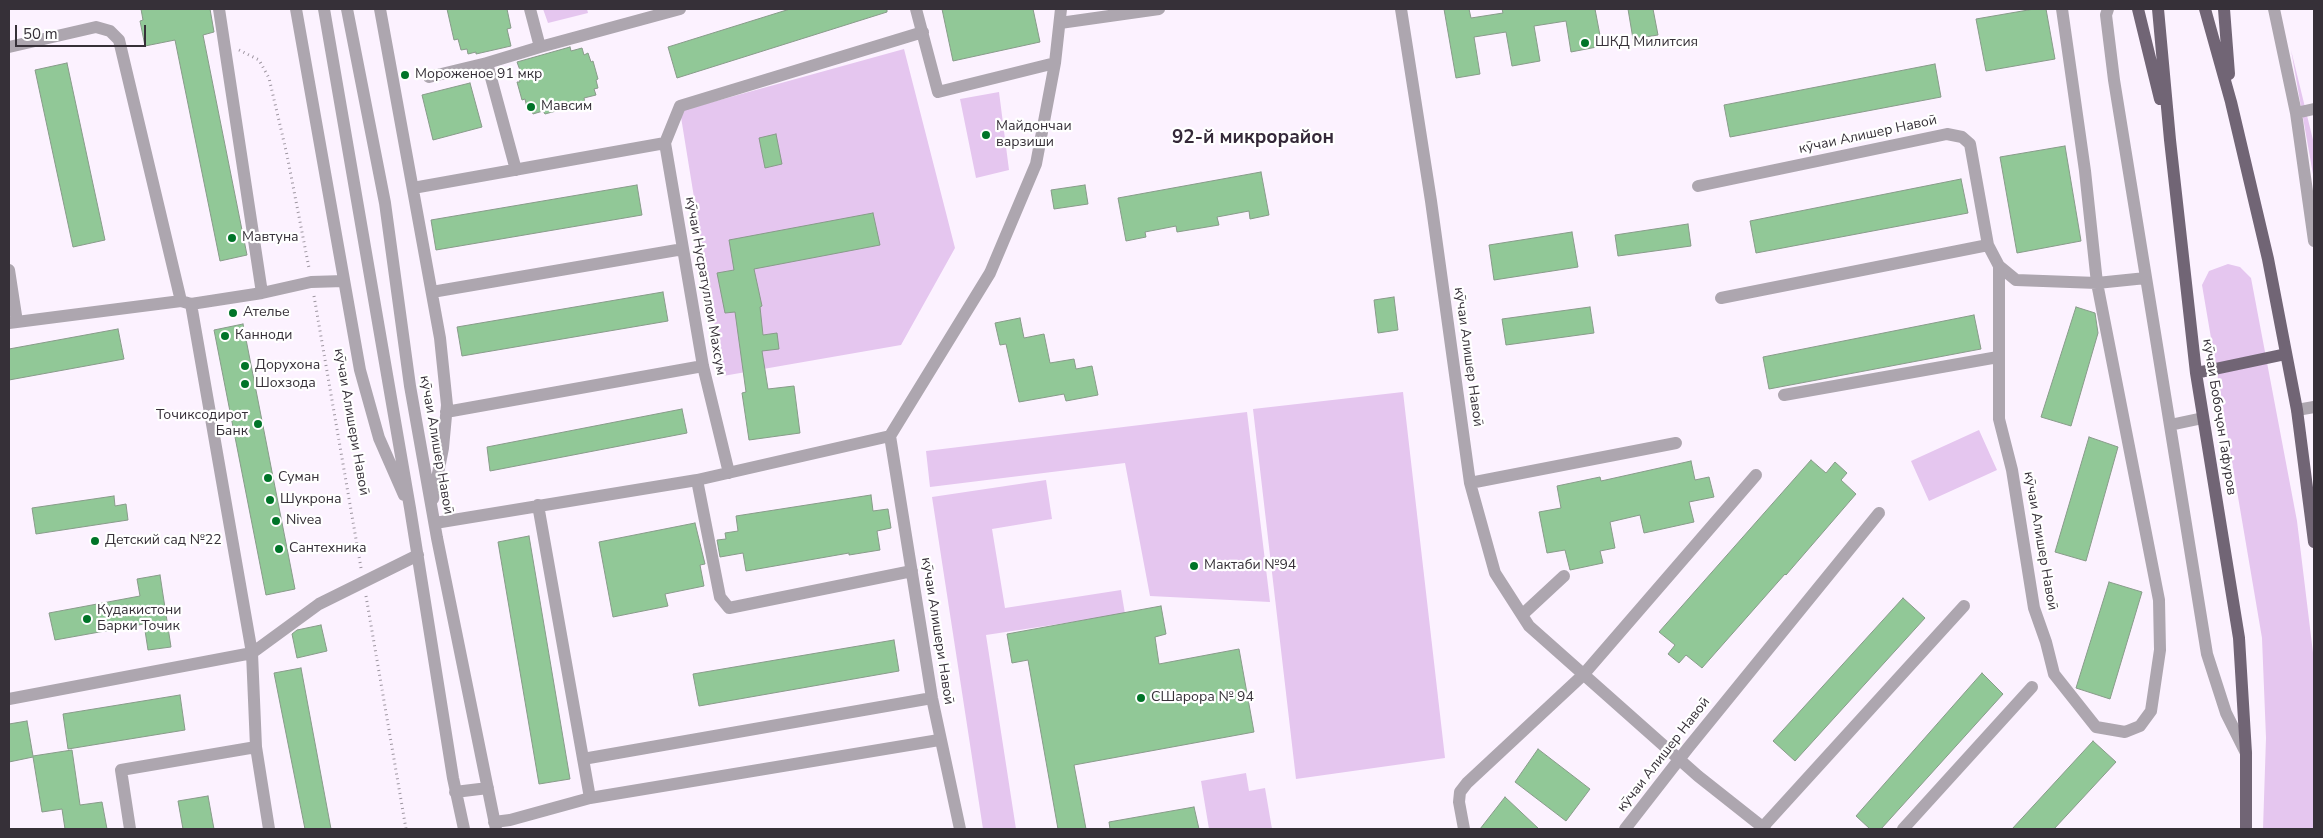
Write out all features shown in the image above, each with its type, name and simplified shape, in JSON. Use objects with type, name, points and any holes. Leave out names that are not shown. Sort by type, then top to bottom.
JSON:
[{"type":"main road","points":[[2138,9],[2170,140]]},
{"type":"main road","name":"кӯчаи Бобоҷон Гафуров","points":[[2158,9],[2170,140],[2196,373],[2239,638],[2246,753],[2246,829]]},
{"type":"main road","points":[[2205,9],[2231,102],[2268,259],[2297,410],[2314,542]]},
{"type":"main road","points":[[2224,9],[2231,102]]},
{"type":"main road","points":[[2196,373],[2286,354]]},
{"type":"street","points":[[220,9],[262,293]]},
{"type":"street","points":[[296,9],[344,281],[369,406],[388,463],[410,508]]},
{"type":"street","points":[[324,9],[418,555],[455,792],[464,829]]},
{"type":"street","name":"кӯчаи Алишер Навоӣ","points":[[347,9],[385,203],[410,386],[495,826]]},
{"type":"street","points":[[380,9],[440,338],[446,412],[443,448],[432,504]]},
{"type":"street","points":[[530,9],[540,47]]},
{"type":"street","points":[[429,77],[487,63],[680,9]]},
{"type":"street","points":[[916,9],[938,92],[1054,63]]},
{"type":"street","points":[[435,523],[697,480],[890,436],[990,273],[1036,164],[1054,63],[1061,9]]},
{"type":"street","points":[[1060,23],[1159,9]]},
{"type":"street","name":"кӯчаи Алишер Навоӣ","points":[[1401,9],[1431,201],[1470,484],[1495,573],[1529,626],[1582,675],[1680,759]]},
{"type":"street","name":"кӯчаи Алишер Навоӣ","points":[[1999,266],[1999,419],[2012,470],[2034,608],[2046,642],[2054,674],[2096,727],[2125,732],[2140,726],[2151,711],[2160,650],[2159,600],[2097,283],[2085,172],[2062,9]]},
{"type":"street","points":[[2108,9],[2106,14],[2114,80],[2207,654],[2226,713],[2246,753]]},
{"type":"street","points":[[2274,9],[2296,113],[2314,241]]},
{"type":"street","points":[[9,47],[96,27],[110,30],[119,40],[186,303],[252,653],[256,747],[269,829]]},
{"type":"street","points":[[413,188],[665,143],[680,106],[923,32]]},
{"type":"street","points":[[487,63],[516,170]]},
{"type":"street","points":[[2296,113],[2314,109]]},
{"type":"street","name":"кӯчаи Алишер Навоӣ","points":[[1698,186],[1948,134],[1962,137],[1970,144],[1988,245],[1999,266],[2016,280],[2097,283]]},
{"type":"street","name":"кӯчаи Нусратуллои Махсум","points":[[665,143],[703,366],[729,472]]},
{"type":"street","points":[[1721,298],[1988,245]]},
{"type":"street","points":[[432,292],[683,249]]},
{"type":"street","points":[[9,270],[13,322],[262,293],[311,282],[344,281]]},
{"type":"street","points":[[2097,283],[2146,278]]},
{"type":"street","points":[[1784,395],[1998,357]]},
{"type":"street","points":[[446,412],[703,366]]},
{"type":"street","points":[[2297,410],[2314,407]]},
{"type":"street","points":[[2170,425],[2203,418]]},
{"type":"street","name":"кӯчаи Алишери Навоӣ","points":[[890,436],[939,740],[960,829]]},
{"type":"street","points":[[1470,484],[1676,443]]},
{"type":"street","points":[[1464,829],[1459,802],[1460,792],[1463,788],[1582,675],[1756,475]]},
{"type":"street","points":[[697,480],[720,598],[729,608],[912,571]]},
{"type":"street","points":[[538,505],[590,798]]},
{"type":"street","name":"кӯчаи Алишер Навоӣ","points":[[1625,829],[1879,513]]},
{"type":"street","points":[[9,699],[252,653],[310,610],[363,581],[418,555]]},
{"type":"street","points":[[1523,614],[1564,576]]},
{"type":"street","points":[[1680,759],[1762,829],[1964,606]]},
{"type":"street","points":[[1903,829],[2032,687]]},
{"type":"street","points":[[583,759],[932,698]]},
{"type":"street","points":[[495,826],[510,825],[590,798],[939,740]]},
{"type":"street","points":[[130,829],[122,770],[256,747]]},
{"type":"street","points":[[455,792],[488,788]]},
{"type":"path","name":"кӯчаи Алишери Навоӣ","points":[[225,44],[259,60],[269,78],[287,155],[311,282],[406,829]]},
{"type":"shaded area","points":[[543,9],[587,9],[588,13],[548,23]]},
{"type":"shaded area","points":[[904,49],[955,248],[901,345],[723,376],[680,111]]},
{"type":"shaded area","points":[[2291,50],[2314,144],[2314,180]]},
{"type":"shaded area","name":"Майдончаи варзиши","points":[[999,92],[1009,170],[976,178],[960,99]]},
{"type":"shaded area","points":[[2228,264],[2240,267],[2251,278],[2297,521],[2314,661],[2314,829],[2263,829],[2266,738],[2262,638],[2202,285],[2209,271]]},
{"type":"shaded area","points":[[1403,392],[1445,758],[1296,779],[1253,409]]},
{"type":"shaded area","points":[[1247,412],[1270,602],[1150,596],[1125,463],[930,487],[926,451]]},
{"type":"shaded area","points":[[1979,430],[1997,470],[1929,501],[1911,461]]},
{"type":"shaded area","points":[[1046,480],[1052,519],[992,529],[1005,608],[1121,590],[1125,614],[986,635],[1016,829],[983,829],[932,497]]},
{"type":"shaded area","points":[[1246,773],[1249,791],[1265,788],[1272,829],[1209,829],[1201,781]]},
{"type":"building","points":[[141,9],[210,9],[214,32],[203,35],[247,255],[220,261],[175,40],[145,46],[140,21],[143,20]]},
{"type":"building","points":[[447,9],[507,9],[511,28],[507,29],[511,46],[476,54],[476,52],[468,54],[467,49],[461,50],[458,39],[454,40]]},
{"type":"building","points":[[790,9],[887,9],[887,12],[677,78],[668,47]]},
{"type":"building","points":[[942,9],[1033,9],[1040,42],[953,61]]},
{"type":"building","name":"ШКД Милитсия","points":[[1444,9],[1469,9],[1471,18],[1503,13],[1502,9],[1595,9],[1602,46],[1571,52],[1566,21],[1534,26],[1540,61],[1512,66],[1506,32],[1474,37],[1480,74],[1456,78]]},
{"type":"building","points":[[1628,9],[1653,9],[1658,35],[1633,39]]},
{"type":"building","points":[[2034,9],[2046,9],[2055,59],[1986,71],[1976,19]]},
{"type":"building","points":[[570,47],[571,51],[582,48],[584,55],[588,53],[591,62],[593,61],[598,79],[596,80],[598,88],[594,89],[596,95],[584,98],[585,103],[545,114],[543,111],[533,114],[531,107],[527,108],[525,99],[522,100],[517,82],[520,82],[517,74],[521,73],[517,62]]},
{"type":"building","points":[[67,63],[105,240],[73,247],[35,70]]},
{"type":"building","points":[[1935,64],[1941,97],[1730,137],[1724,105]]},
{"type":"building","points":[[470,83],[482,127],[433,140],[422,95]]},
{"type":"building","points":[[776,134],[782,164],[765,168],[759,138]]},
{"type":"building","points":[[2065,146],[2081,241],[2017,253],[2000,157]]},
{"type":"building","points":[[1261,172],[1269,215],[1250,219],[1249,211],[1217,217],[1219,225],[1177,232],[1176,226],[1145,232],[1146,237],[1126,241],[1118,198]]},
{"type":"building","points":[[1961,179],[1968,213],[1756,253],[1750,221]]},
{"type":"building","points":[[637,185],[642,215],[436,250],[431,220]]},
{"type":"building","points":[[1085,185],[1088,204],[1054,209],[1051,190]]},
{"type":"building","points":[[873,213],[880,245],[754,269],[762,306],[760,307],[763,335],[777,333],[779,349],[762,351],[768,389],[794,386],[800,433],[749,440],[742,393],[746,392],[735,312],[725,313],[717,273],[734,270],[729,240]]},
{"type":"building","points":[[1688,224],[1691,246],[1618,256],[1615,235]]},
{"type":"building","points":[[1572,232],[1578,267],[1494,280],[1489,245]]},
{"type":"building","points":[[663,292],[668,321],[462,356],[457,327]]},
{"type":"building","points":[[1394,297],[1398,330],[1378,333],[1374,300]]},
{"type":"building","points":[[1590,307],[1594,333],[1506,345],[1502,319]]},
{"type":"building","points":[[2076,307],[2095,313],[2098,333],[2071,426],[2041,417]]},
{"type":"building","points":[[1974,315],[1981,349],[1769,389],[1763,357]]},
{"type":"building","points":[[1020,318],[1024,338],[1044,334],[1050,363],[1074,359],[1076,369],[1092,366],[1098,395],[1066,401],[1064,394],[1019,402],[1006,344],[1000,345],[995,323]]},
{"type":"building","points":[[243,324],[295,589],[266,595],[214,330]]},
{"type":"building","points":[[118,329],[124,359],[9,380],[9,349]]},
{"type":"building","points":[[682,409],[687,433],[490,471],[487,447]]},
{"type":"building","points":[[2089,437],[2118,447],[2086,561],[2055,552]]},
{"type":"building","points":[[1811,460],[1826,473],[1835,462],[1847,473],[1841,480],[1856,494],[1702,668],[1686,655],[1679,663],[1668,654],[1675,645],[1659,632]]},
{"type":"building","points":[[1691,461],[1695,480],[1709,477],[1714,497],[1689,502],[1694,522],[1644,533],[1640,515],[1610,522],[1615,548],[1600,551],[1603,563],[1570,570],[1565,550],[1547,553],[1539,512],[1561,508],[1557,486],[1600,477],[1601,481]]},
{"type":"building","points":[[871,495],[873,511],[888,509],[891,528],[877,531],[880,550],[849,555],[849,553],[746,571],[743,553],[720,557],[717,540],[726,539],[725,533],[738,531],[736,516]]},
{"type":"building","points":[[114,496],[115,506],[126,504],[128,520],[36,534],[32,508]]},
{"type":"building","points":[[695,523],[705,564],[700,565],[704,586],[665,594],[668,606],[613,617],[599,542]]},
{"type":"building","points":[[529,536],[570,779],[539,784],[498,542]]},
{"type":"building","points":[[160,575],[171,647],[148,650],[144,624],[55,640],[49,613],[140,596],[137,579]]},
{"type":"building","points":[[2109,582],[2142,592],[2110,699],[2076,688]]},
{"type":"building","points":[[1903,598],[1925,618],[1795,761],[1773,741]]},
{"type":"building","name":"СШарора № 94","points":[[1161,606],[1166,634],[1155,637],[1159,664],[1239,649],[1254,732],[1074,765],[1086,829],[1058,829],[1028,660],[1012,663],[1007,634]]},
{"type":"building","points":[[321,625],[327,651],[297,658],[292,634],[297,630]]},
{"type":"building","points":[[894,640],[899,671],[699,706],[693,674]]},
{"type":"building","points":[[301,668],[331,829],[305,829],[274,673]]},
{"type":"building","points":[[1982,673],[2003,694],[1881,829],[1870,829],[1856,816]]},
{"type":"building","points":[[180,695],[185,730],[68,749],[63,714]]},
{"type":"building","points":[[27,721],[33,756],[72,750],[80,805],[102,802],[107,829],[65,829],[62,809],[42,812],[33,757],[9,762],[9,724]]},
{"type":"building","points":[[2093,741],[2116,762],[2054,829],[2012,829]]},
{"type":"building","points":[[1538,749],[1590,789],[1566,821],[1515,782]]},
{"type":"building","points":[[208,796],[214,829],[183,829],[178,801]]},
{"type":"building","points":[[1505,797],[1539,829],[1480,829]]},
{"type":"building","points":[[1194,807],[1199,829],[1110,829],[1109,822]]},
{"type":"place","name":"ШКД Милитсия","points":[[1585,43]]},
{"type":"place","name":"Мороженое 91 мкр","points":[[405,75]]},
{"type":"place","name":"Мавсим","points":[[531,107]]},
{"type":"place","name":"Майдончаи варзиши","points":[[986,135]]},
{"type":"place","name":"Мавтуна","points":[[232,238]]},
{"type":"place","name":"Ателье","points":[[233,313]]},
{"type":"place","name":"Канноди","points":[[225,336]]},
{"type":"place","name":"Дорухона","points":[[245,366]]},
{"type":"place","name":"Шохзода","points":[[245,384]]},
{"type":"place","name":"Точиксодирот Банк","points":[[258,424]]},
{"type":"place","name":"Суман","points":[[268,478]]},
{"type":"place","name":"Шукрона","points":[[270,500]]},
{"type":"place","name":"Nivea","points":[[276,521]]},
{"type":"place","name":"Детский сад №22","points":[[95,541]]},
{"type":"place","name":"Сантехника","points":[[279,549]]},
{"type":"place","name":"Мактаби №94","points":[[1194,566]]},
{"type":"place","name":"Кудакистони Барки Точик","points":[[87,619]]},
{"type":"place","name":"СШарора № 94","points":[[1141,698]]},
{"type":"district","name":"92-й микрорайон","points":[[1253,138]]}]
